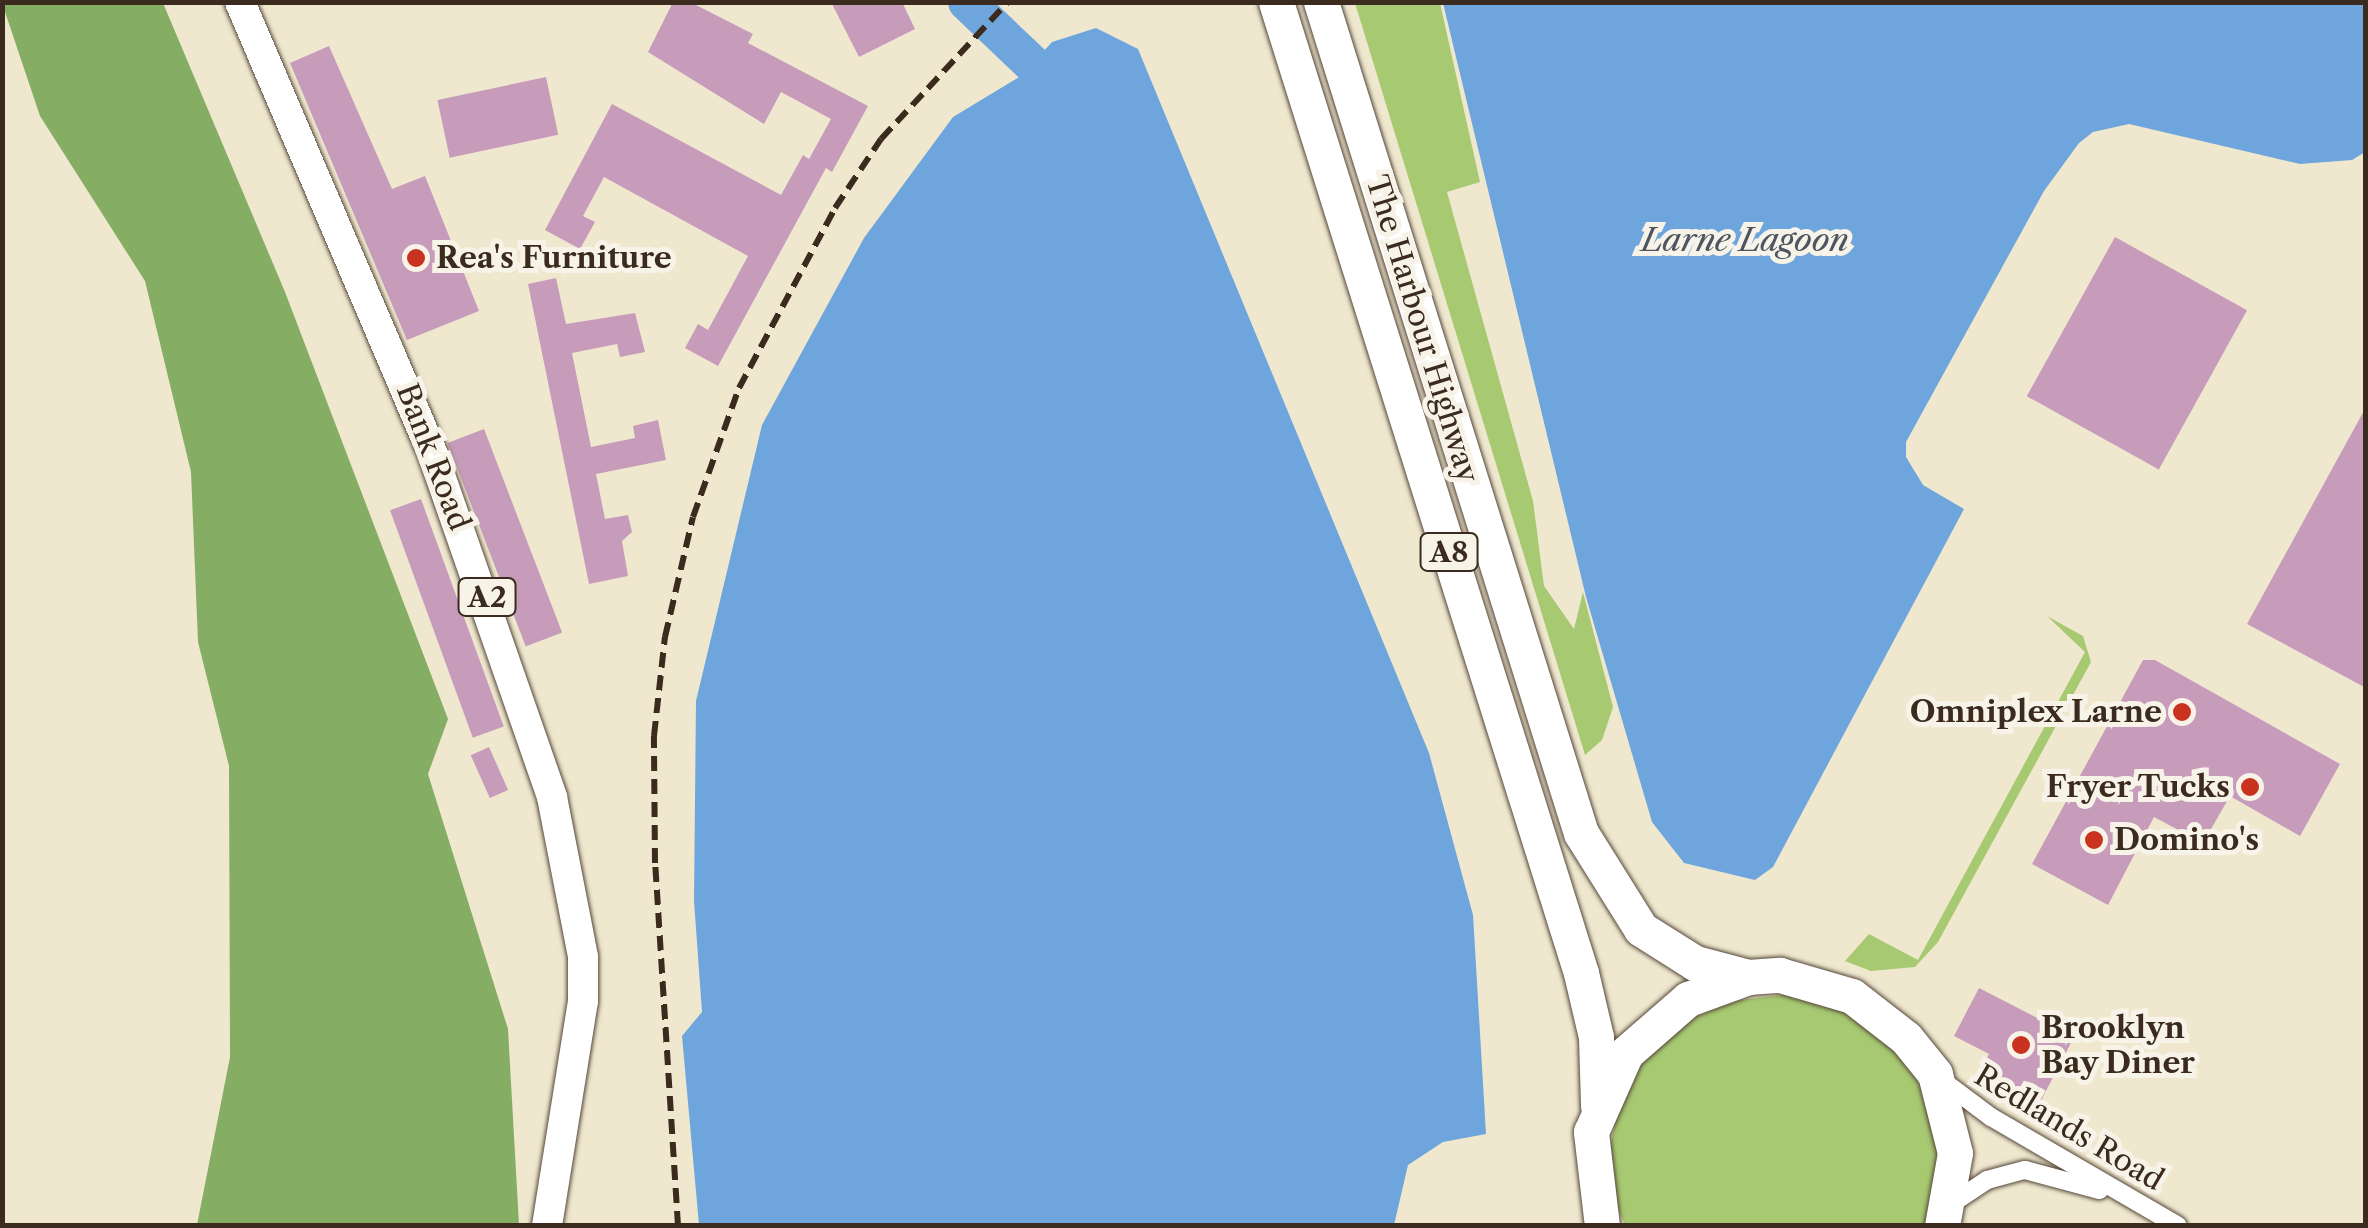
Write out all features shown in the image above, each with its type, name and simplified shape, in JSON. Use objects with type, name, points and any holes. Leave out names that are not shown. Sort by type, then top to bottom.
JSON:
[{"type":"highway","name":"A8","points":[[1276,2],[1581,973],[1596,1037],[1598,1106],[1590,1160],[1602,1226]]},
{"type":"highway","name":"The Harbour Highway","points":[[1321,2],[1581,834],[1641,929],[1695,964],[1748,977]]},
{"type":"highway","name":"A8","points":[[1598,1106],[1644,1031],[1688,999],[1748,977],[1816,981],[1852,996],[1906,1038],[1935,1074],[1955,1153],[1946,1214]]},
{"type":"main road","name":"Bank Road","points":[[240,2],[433,455],[552,797],[583,957],[583,1001],[547,1226]]},
{"type":"street","name":"Redlands Road","points":[[1935,1074],[1991,1118],[2177,1226]]},
{"type":"street","name":"Redlands Road","points":[[1946,1214],[1986,1180],[2025,1170],[2086,1184],[2177,1226]]},
{"type":"green space","points":[[2,3],[163,3],[285,292],[448,719],[428,774],[508,1029],[519,1225],[197,1225],[230,1057],[229,766],[198,642],[191,472],[145,281],[40,116]]},
{"type":"green space","points":[[1355,3],[1440,3],[1480,182],[1447,192],[1533,501],[1544,586],[1574,629],[1583,592],[1613,707],[1602,740],[1585,755]]},
{"type":"green space","points":[[2047,616],[2083,636],[2091,662],[1938,942],[1915,967],[1871,971],[1845,961],[1869,934],[1918,960],[2085,652]]},
{"type":"green space","points":[[1783,995],[1834,1007],[1879,1033],[1913,1071],[1934,1119],[1939,1176],[1925,1225],[1625,1225],[1615,1203],[1609,1152],[1620,1101],[1646,1056],[1684,1022],[1732,1001]]},
{"type":"water","name":"Larne Lagoon","points":[[1443,3],[2365,3],[2365,152],[2352,160],[2300,164],[2129,124],[2093,132],[2079,143],[2044,191],[1906,442],[1906,457],[1923,485],[1964,509],[1773,867],[1755,880],[1684,863],[1652,822],[1586,597]]},
{"type":"water","points":[[1096,28],[1138,49],[1429,753],[1473,915],[1486,1134],[1443,1142],[1408,1165],[1394,1225],[699,1225],[682,1036],[702,1012],[694,901],[696,701],[762,425],[864,238],[953,117],[1021,76],[1052,42]]},
{"type":"building","points":[[673,2],[690,2],[753,34],[748,43],[868,106],[832,172],[826,168],[718,366],[685,348],[698,324],[708,330],[748,256],[604,177],[583,216],[595,222],[580,249],[545,230],[612,104],[781,195],[803,155],[809,159],[831,119],[781,92],[764,124],[648,52]]},
{"type":"building","points":[[831,2],[902,2],[915,29],[859,57]]},
{"type":"building","name":"Rea's Furniture","points":[[329,46],[392,189],[425,176],[479,311],[407,340],[290,63]]},
{"type":"building","points":[[546,77],[558,135],[450,158],[437,100]]},
{"type":"building","points":[[2115,237],[2247,310],[2159,469],[2027,396]]},
{"type":"building","points":[[556,278],[566,324],[635,313],[645,352],[620,357],[617,344],[572,353],[591,447],[635,438],[633,426],[658,420],[666,460],[596,474],[605,519],[628,515],[632,532],[622,541],[628,576],[589,584],[528,284]]},
{"type":"building","points":[[2366,407],[2366,688],[2247,624]]},
{"type":"building","points":[[484,429],[562,633],[526,646],[448,443]]},
{"type":"building","points":[[421,499],[504,726],[473,738],[390,510]]},
{"type":"building","name":"Omniplex Larne","points":[[2143,660],[2155,660],[2340,764],[2300,836],[2230,796],[2203,843],[2154,817],[2108,905],[2032,864]]},
{"type":"building","points":[[489,747],[508,790],[490,798],[471,755]]},
{"type":"building","name":"Brooklyn Bay Diner","points":[[1979,988],[2074,1037],[2032,1118],[2011,1107],[2016,1098],[1999,1089],[2004,1079],[1982,1068],[1989,1054],[1954,1036]]},
{"type":"waterway","points":[[967,2],[1032,64]]},
{"type":"railway","points":[[678,1226],[655,863],[654,736],[665,637],[693,517],[739,388],[835,208],[881,139],[1008,2]]},
{"type":"place","name":"Rea's Furniture","points":[[416,258]]},
{"type":"place","name":"Omniplex Larne","points":[[2182,712]]},
{"type":"place","name":"Fryer Tucks","points":[[2250,787]]},
{"type":"place","name":"Domino's","points":[[2094,840]]},
{"type":"place","name":"Brooklyn Bay Diner","points":[[2021,1045]]}]
